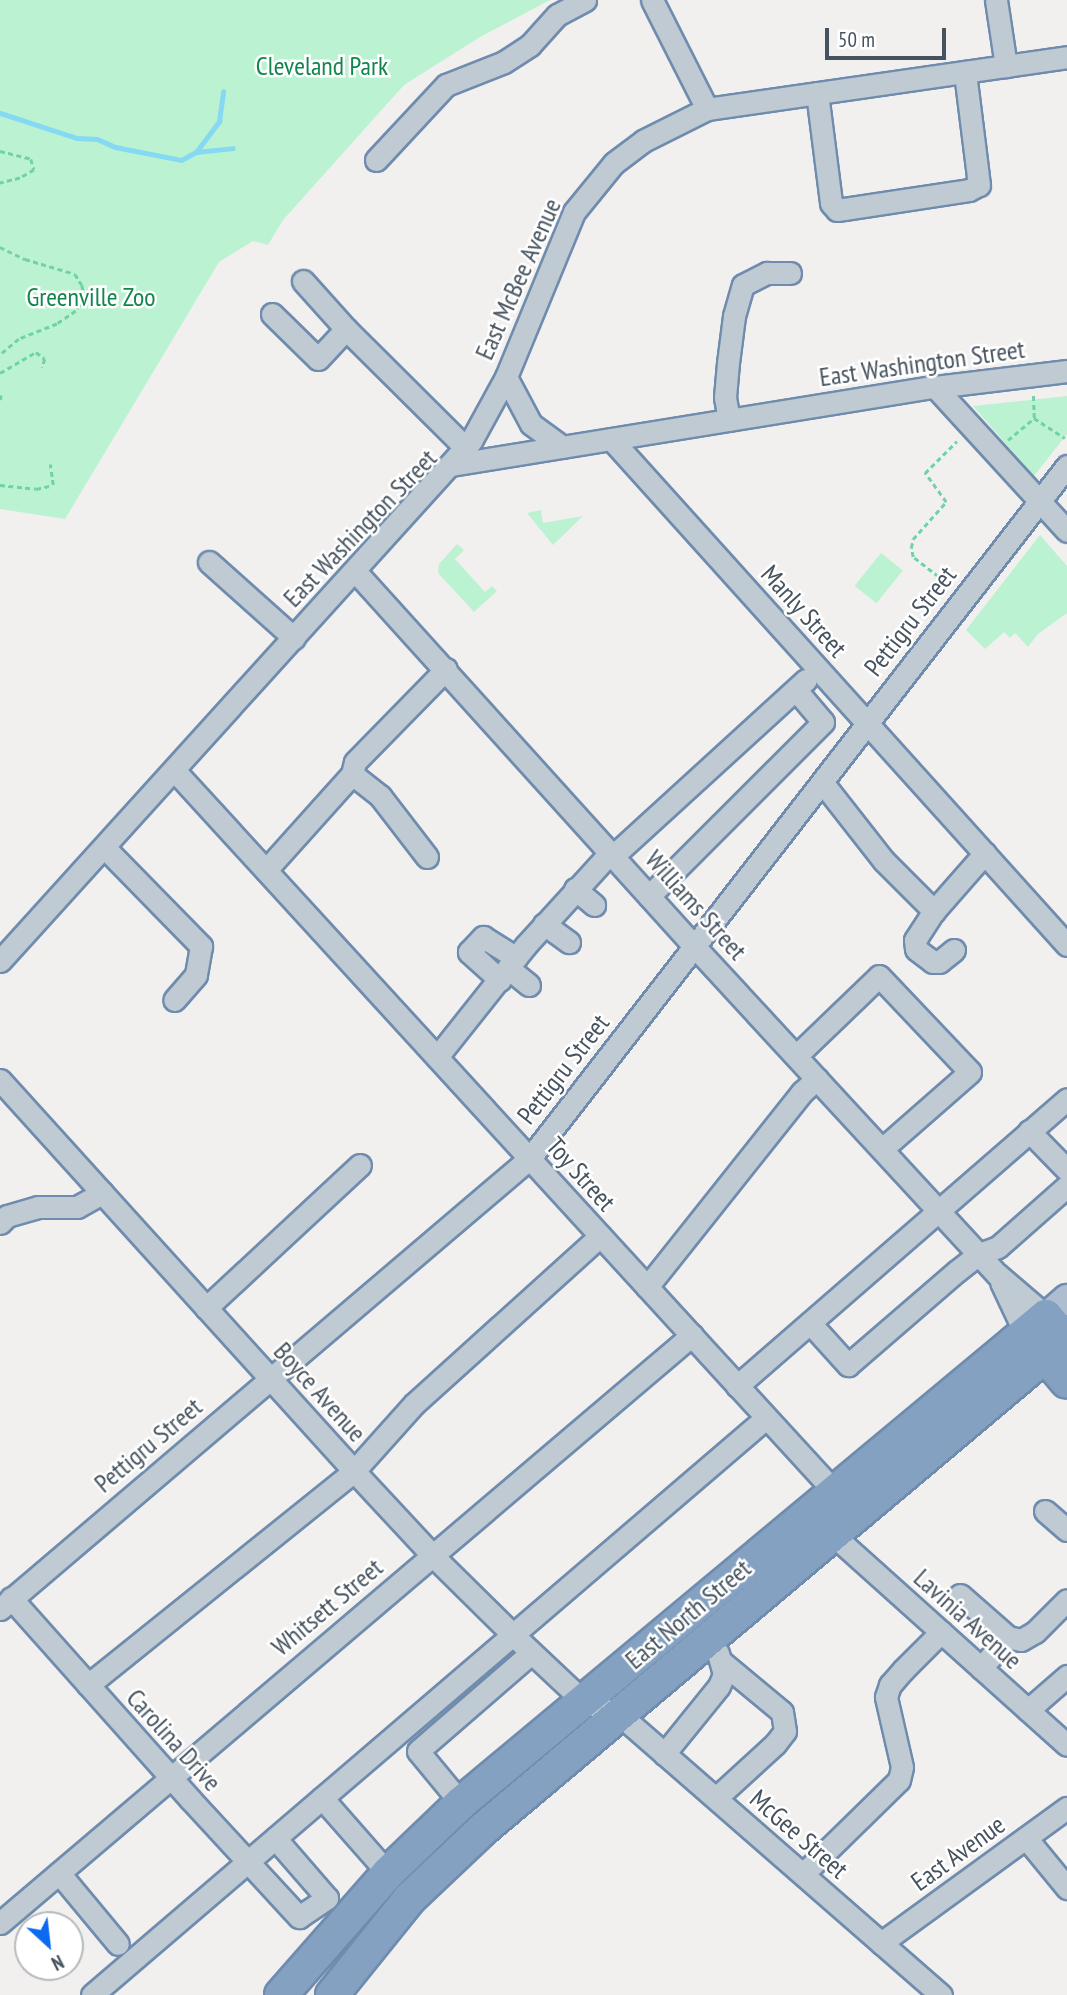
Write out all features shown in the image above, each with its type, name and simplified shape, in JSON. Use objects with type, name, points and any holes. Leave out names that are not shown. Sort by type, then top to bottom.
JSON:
[{"type":"highway","points":[[1055,1331],[1067,1382]]},
{"type":"highway","name":"East North Street","points":[[324,1945],[388,1873],[461,1803],[835,1492],[1055,1331]]},
{"type":"highway","name":"East North Street","points":[[336,1990],[410,1898],[483,1829],[620,1715],[715,1651],[832,1535],[1055,1331]]},
{"type":"highway","points":[[267,1995],[324,1945]]},
{"type":"highway","points":[[281,1995],[324,1945]]},
{"type":"street","points":[[376,160],[446,85],[504,62],[530,45],[557,15],[585,0]]},
{"type":"street","points":[[652,0],[707,109]]},
{"type":"street","points":[[996,0],[1006,66]]},
{"type":"street","name":"East McBee Avenue","points":[[451,465],[466,448],[506,377],[574,212],[593,185],[642,141],[707,109],[1067,57]]},
{"type":"street","points":[[817,93],[831,203],[838,210],[969,190],[979,185],[965,72]]},
{"type":"street","points":[[729,420],[725,397],[728,363],[734,316],[743,285],[768,273],[790,273]]},
{"type":"street","points":[[303,281],[346,329],[466,448]]},
{"type":"street","points":[[272,314],[318,359],[346,329]]},
{"type":"street","name":"East Washington Street","points":[[0,961],[451,465],[935,387],[1067,371]]},
{"type":"street","points":[[506,377],[531,424],[563,447]]},
{"type":"street","points":[[935,387],[1067,530]]},
{"type":"street","name":"Manly Street","points":[[611,439],[1067,945]]},
{"type":"street","name":"Pettigru Street","points":[[6,1603],[530,1158],[1067,466]]},
{"type":"street","points":[[209,562],[294,638]]},
{"type":"street","name":"Williams Street","points":[[355,571],[694,946],[997,1274],[1055,1331]]},
{"type":"street","points":[[437,1057],[544,924],[575,890],[818,668]]},
{"type":"street","points":[[265,870],[352,774],[355,762],[446,669]]},
{"type":"street","points":[[649,896],[823,722],[796,690]]},
{"type":"street","name":"Toy Street","points":[[174,770],[835,1492]]},
{"type":"street","points":[[352,774],[380,796],[428,857]]},
{"type":"street","points":[[822,782],[879,850],[884,861],[934,911]]},
{"type":"street","points":[[104,847],[201,946],[196,975],[174,1000]]},
{"type":"street","points":[[954,950],[939,962],[933,962],[916,949],[915,940],[934,911],[985,853]]},
{"type":"street","points":[[575,890],[594,905]]},
{"type":"street","points":[[544,924],[569,942]]},
{"type":"street","points":[[508,969],[529,985]]},
{"type":"street","points":[[796,1056],[879,976],[970,1072],[882,1149]]},
{"type":"street","points":[[647,1287],[777,1123],[817,1079]]},
{"type":"street","name":"Boyce Avenue","points":[[0,1080],[432,1555],[583,1701],[620,1715]]},
{"type":"street","points":[[737,1386],[1067,1099]]},
{"type":"street","points":[[1029,1131],[1067,1170]]},
{"type":"street","points":[[206,1308],[360,1165]]},
{"type":"street","points":[[810,1323],[848,1365],[979,1254],[998,1247],[1067,1186]]},
{"type":"street","points":[[0,1223],[7,1216],[38,1207],[77,1207],[102,1193]]},
{"type":"street","points":[[88,1685],[354,1471],[414,1404],[600,1236]]},
{"type":"street","name":"Whitsett Street","points":[[0,1923],[692,1335]]},
{"type":"street","points":[[92,1995],[766,1418]]},
{"type":"street","points":[[1045,1511],[1067,1530]]},
{"type":"street","name":"Lavinia Avenue","points":[[832,1535],[1067,1745]]},
{"type":"street","points":[[960,1595],[1008,1637],[1025,1638],[1067,1600]]},
{"type":"street","name":"Carolina Drive","points":[[6,1603],[88,1685],[247,1863],[299,1917],[327,1898],[275,1838]]},
{"type":"street","points":[[803,1874],[899,1780],[902,1767],[886,1697],[890,1685],[941,1632]]},
{"type":"street","points":[[981,1668],[1008,1637]]},
{"type":"street","points":[[664,1754],[719,1686],[724,1674],[715,1651]]},
{"type":"street","points":[[715,1651],[782,1712],[785,1731],[775,1744],[716,1798]]},
{"type":"street","points":[[461,1803],[418,1752],[531,1653]]},
{"type":"street","points":[[1028,1710],[1067,1676]]},
{"type":"street","name":"McGee Street","points":[[620,1715],[941,1995]]},
{"type":"street","points":[[322,1798],[388,1873]]},
{"type":"street","name":"East Avenue","points":[[881,1943],[1067,1808]]},
{"type":"street","points":[[1026,1838],[1067,1888]]},
{"type":"street","points":[[59,1873],[118,1944]]},
{"type":"path","points":[[0,151],[31,159],[34,170],[20,178],[0,183]]},
{"type":"path","points":[[0,247],[25,259],[75,274],[82,285],[85,298],[76,311],[57,324],[19,339],[0,355]]},
{"type":"path","points":[[0,373],[36,352],[45,359],[42,368]]},
{"type":"path","points":[[0,400],[1,395]]},
{"type":"path","points":[[1033,395],[1034,418]]},
{"type":"path","points":[[1034,418],[1065,438]]},
{"type":"path","points":[[1005,442],[1034,418]]},
{"type":"path","points":[[945,582],[914,557],[911,548],[913,539],[946,502],[925,473],[957,441]]},
{"type":"path","points":[[0,485],[36,488],[53,485],[50,464]]},
{"type":"green space","points":[[0,0],[550,0],[480,37],[404,85],[283,220],[268,245],[253,241],[219,262],[65,519],[0,509]]},
{"type":"green space","points":[[1067,396],[1067,434],[1034,476],[973,406]]},
{"type":"green space","points":[[541,510],[543,523],[583,516],[553,545],[527,513]]},
{"type":"green space","points":[[1040,535],[1067,566],[1067,613],[1038,634],[1028,647],[1015,633],[1010,638],[1004,632],[985,649],[966,630]]},
{"type":"green space","points":[[457,544],[464,550],[455,559],[485,592],[492,586],[497,591],[474,612],[438,573],[439,564]]},
{"type":"green space","points":[[881,553],[903,571],[876,603],[855,586]]},
{"type":"waterway","points":[[0,113],[77,138],[97,139],[115,147],[181,160],[196,152],[219,121],[223,91]]},
{"type":"waterway","points":[[196,152],[233,148]]},
{"type":"park label","name":"Cleveland Park","points":[[322,66]]},
{"type":"park label","name":"Greenville Zoo","points":[[91,297]]}]
